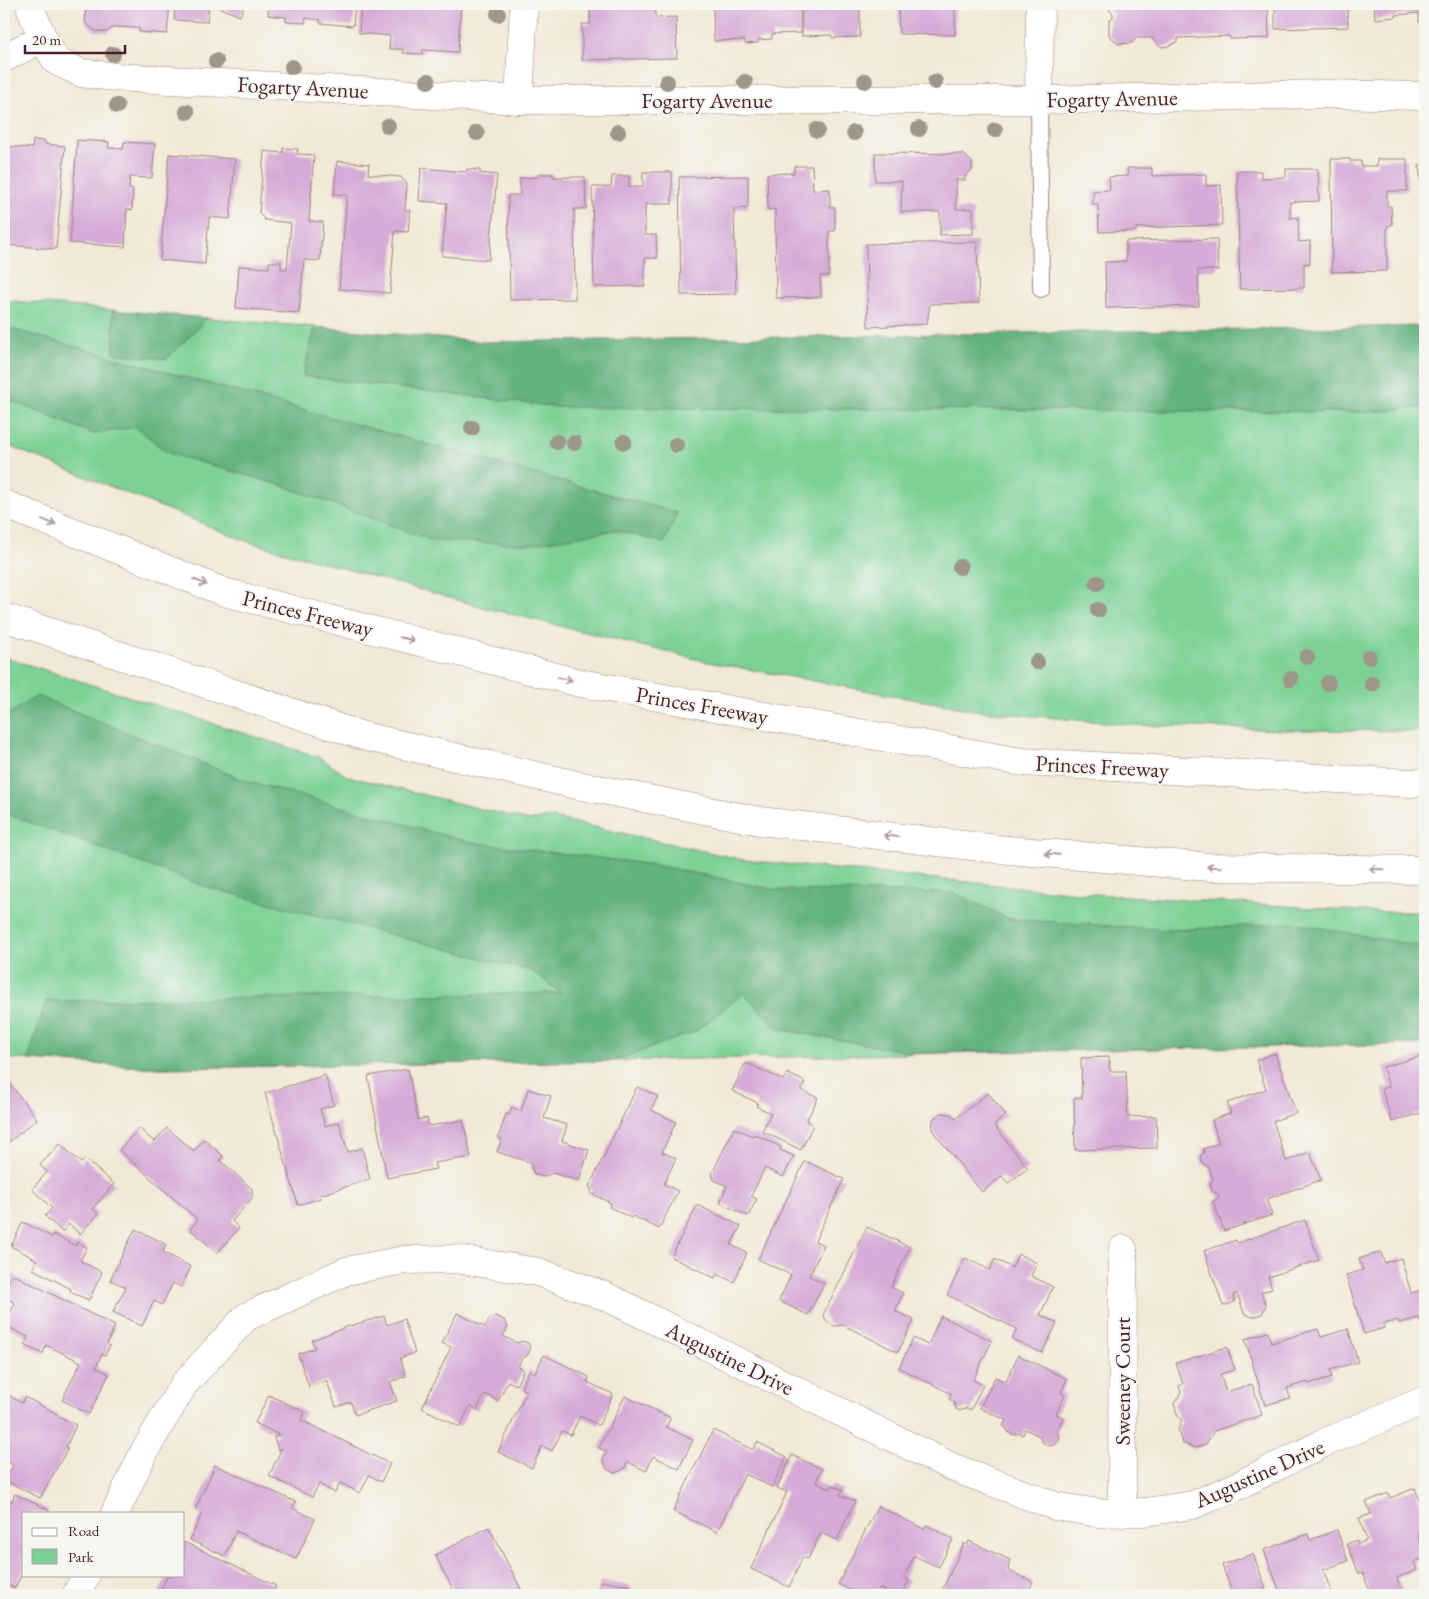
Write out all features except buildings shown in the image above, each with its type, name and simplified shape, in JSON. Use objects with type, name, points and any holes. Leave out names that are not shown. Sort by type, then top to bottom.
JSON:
[{"type":"main road","name":"Fogarty Avenue","points":[[31,4],[31,10],[43,38],[56,61],[82,73],[116,77],[519,100],[1039,100],[1324,94],[1425,96]]},
{"type":"main road","points":[[519,100],[524,4]]},
{"type":"main road","points":[[1039,100],[1040,4]]},
{"type":"main road","points":[[4,58],[43,38]]},
{"type":"main road","name":"Princes Freeway","points":[[4,504],[224,592],[580,683],[1022,762],[1410,783],[1425,782]]},
{"type":"main road","points":[[4,617],[364,736],[577,785],[760,821],[997,849],[1209,867],[1425,870]]},
{"type":"main road","name":"Sweeney Court","points":[[1122,1513],[1123,1250]]},
{"type":"main road","name":"Augustine Drive","points":[[115,1512],[144,1452],[184,1384],[246,1317],[346,1271],[404,1260],[456,1259],[538,1272],[605,1296],[952,1467],[1054,1506],[1098,1513],[1145,1512],[1194,1505],[1324,1443],[1425,1400]]},
{"type":"main road","points":[[76,1595],[86,1576]]},
{"type":"lane","points":[[1039,100],[1041,289]]},
{"type":"green space","points":[[4,300],[113,310],[114,353],[167,359],[207,318],[315,327],[303,376],[558,407],[1367,412],[1425,407],[1425,731],[1286,730],[1132,725],[980,711],[708,662],[486,608],[246,541],[4,444]]},
{"type":"green space","points":[[113,310],[207,318],[167,359],[114,353]]},
{"type":"green space","points":[[1425,326],[1425,407],[1367,412],[558,407],[303,376],[315,327],[486,342]]},
{"type":"green space","points":[[4,327],[677,513],[664,543],[615,530],[531,544],[434,541],[281,485],[168,453],[136,427],[94,434],[4,398]]},
{"type":"green space","points":[[4,657],[319,757],[347,776],[530,821],[549,817],[744,860],[1079,893],[1378,912],[1425,912],[1425,1044],[615,1061],[160,1068],[4,1058]]},
{"type":"green space","points":[[37,696],[244,780],[469,842],[655,865],[777,890],[954,893],[1010,919],[1172,930],[1295,923],[1425,947],[1425,1044],[915,1053],[777,1029],[744,993],[696,1031],[615,1061],[160,1068],[28,1060],[46,1001],[561,993],[532,971],[210,888],[4,813],[4,717]]}]
